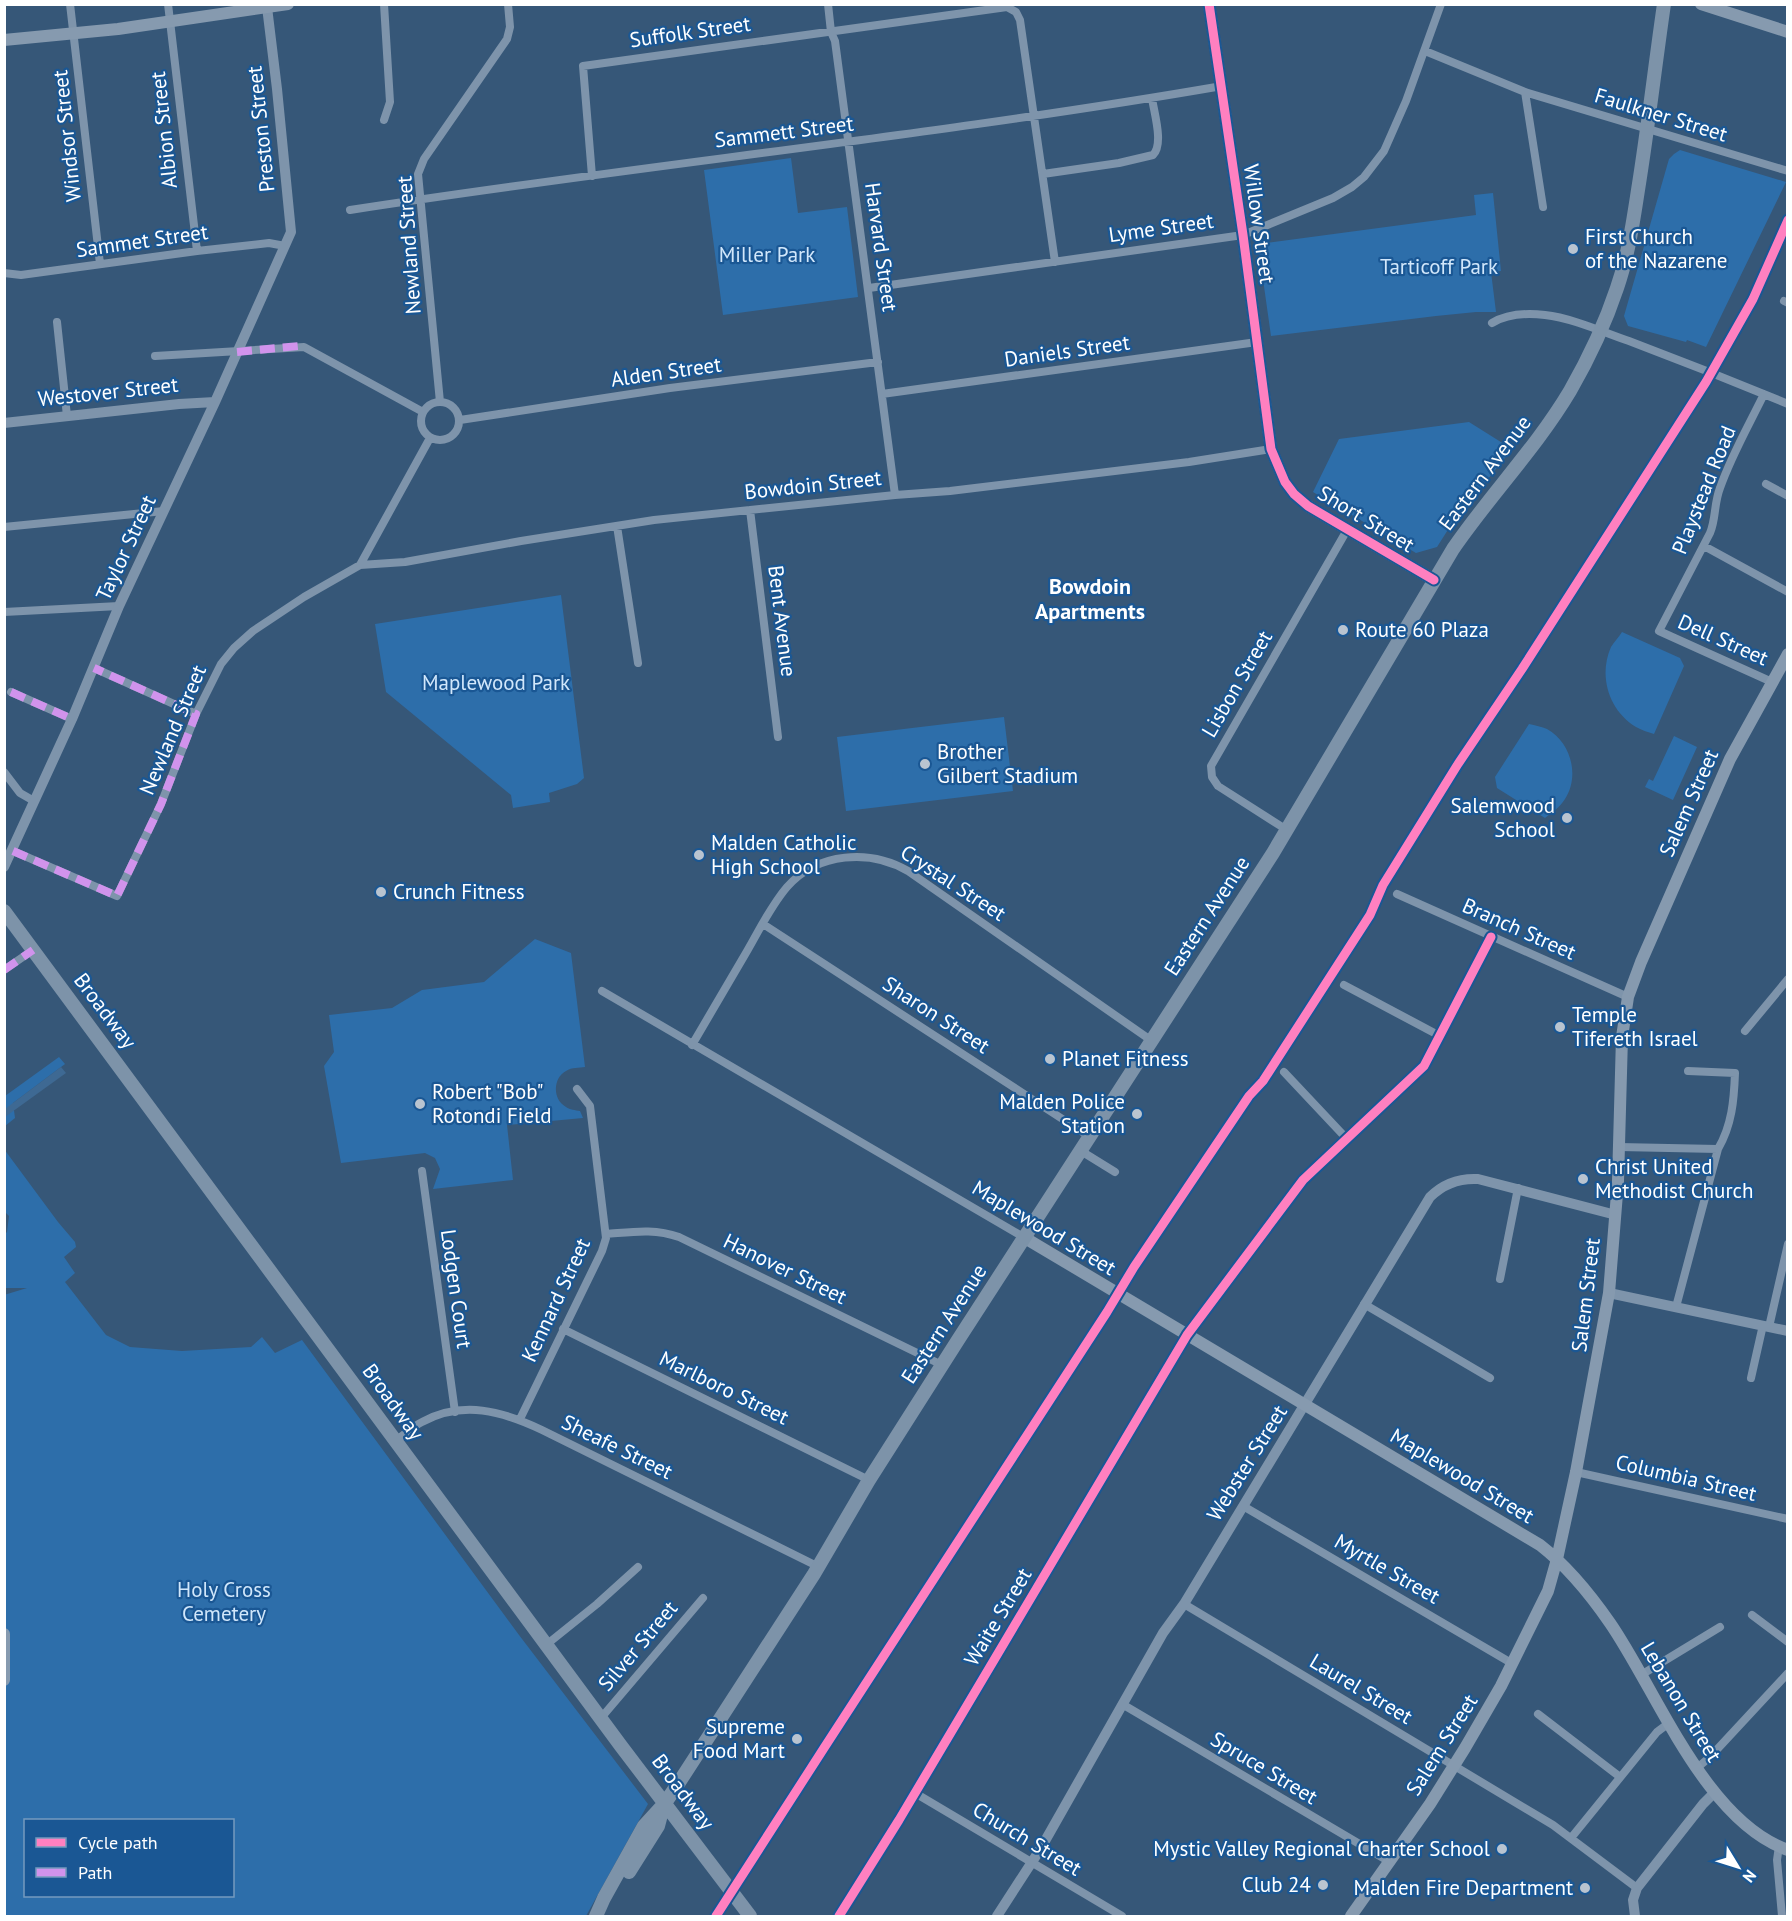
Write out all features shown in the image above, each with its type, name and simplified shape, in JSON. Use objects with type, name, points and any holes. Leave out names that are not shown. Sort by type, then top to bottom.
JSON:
[{"type":"main road","points":[[4,40],[74,34],[288,4]]},
{"type":"main road","name":"Willow Street","points":[[1209,4],[1271,449]]},
{"type":"main road","name":"Eastern Avenue","points":[[598,1917],[658,1826],[665,1803],[819,1567],[869,1480],[1287,830],[1468,526],[1557,412],[1586,362],[1601,331],[1623,268],[1648,130],[1664,4]]},
{"type":"main road","points":[[1701,4],[1788,32]]},
{"type":"main road","name":"Short Street","points":[[1271,449],[1281,475],[1294,494],[1308,506],[1434,580]]},
{"type":"main road","name":"Salem Street","points":[[1351,1917],[1454,1765],[1513,1664],[1548,1591],[1576,1472],[1609,1293],[1616,1215],[1622,1037],[1628,997],[1641,962],[1730,759],[1788,654]]},
{"type":"main road","name":"Broadway","points":[[4,911],[546,1645],[750,1917]]},
{"type":"main road","name":"Maplewood Street","points":[[1025,1238],[1540,1545],[1557,1559]]},
{"type":"main road","name":"Lebanon Street","points":[[1557,1559],[1610,1622],[1697,1768],[1715,1792],[1749,1827],[1783,1848]]},
{"type":"main road","points":[[4,1635],[6,1667],[4,1680]]},
{"type":"street","name":"Windsor Street","points":[[70,4],[100,264]]},
{"type":"street","name":"Albion Street","points":[[168,4],[197,251]]},
{"type":"street","points":[[384,4],[390,102],[384,120]]},
{"type":"street","name":"Newland Street","points":[[440,402],[418,174],[424,159],[507,39],[510,27],[508,4]]},
{"type":"street","name":"Harvard Street","points":[[828,4],[849,142],[895,495]]},
{"type":"street","name":"Lyme Street","points":[[868,288],[1243,235],[1333,198],[1365,177],[1390,141],[1441,4]]},
{"type":"street","name":"Preston Street","points":[[267,7],[292,227],[285,246]]},
{"type":"street","name":"Suffolk Street","points":[[592,176],[583,66],[831,32],[962,9],[1011,8],[1020,20],[1055,262]]},
{"type":"street","name":"Faulkner Street","points":[[1425,51],[1525,92],[1788,171]]},
{"type":"street","name":"Sammett Street","points":[[350,210],[849,142],[1222,86]]},
{"type":"street","points":[[1525,92],[1543,207]]},
{"type":"street","points":[[1042,174],[1119,163],[1153,154],[1158,141],[1152,98]]},
{"type":"street","name":"Sammet Street","points":[[4,273],[21,275],[269,243],[285,246]]},
{"type":"street","name":"Taylor Street","points":[[4,867],[72,719],[119,606],[285,246]]},
{"type":"street","points":[[1492,323],[1509,316],[1541,314],[1560,318],[1712,372],[1788,404]]},
{"type":"street","points":[[57,322],[67,416]]},
{"type":"street","name":"Daniels Street","points":[[882,394],[1257,342]]},
{"type":"street","points":[[155,356],[304,347],[423,412]]},
{"type":"street","name":"Alden Street","points":[[460,420],[670,388],[878,362]]},
{"type":"street","name":"Playstead Road","points":[[1659,631],[1713,527],[1715,503],[1720,486],[1764,394]]},
{"type":"street","name":"Westover Street","points":[[4,423],[215,402]]},
{"type":"street","points":[[440,402],[454,407],[460,420],[457,432],[447,439],[436,440],[425,433],[421,419],[423,412],[430,404],[440,402]]},
{"type":"street","points":[[360,565],[430,438]]},
{"type":"street","name":"Bowdoin Street","points":[[360,565],[405,562],[654,520],[950,491],[1115,472],[1271,449]]},
{"type":"street","points":[[1766,484],[1788,496]]},
{"type":"street","name":"Bent Avenue","points":[[750,510],[778,737]]},
{"type":"street","points":[[4,527],[164,511]]},
{"type":"street","points":[[617,526],[638,663]]},
{"type":"street","name":"Lisbon Street","points":[[1287,830],[1218,786],[1212,777],[1211,766],[1347,530]]},
{"type":"street","points":[[1704,546],[1788,592]]},
{"type":"street","name":"Newland Street","points":[[13,851],[117,896],[161,804],[196,714],[221,664],[234,648],[253,631],[304,597],[360,565]]},
{"type":"street","points":[[4,612],[119,606]]},
{"type":"street","name":"Dell Street","points":[[1659,631],[1772,682]]},
{"type":"street","points":[[94,668],[196,714]]},
{"type":"street","points":[[11,692],[72,719]]},
{"type":"street","points":[[4,772],[20,793],[34,801]]},
{"type":"street","name":"Crystal Street","points":[[692,1045],[763,924],[787,888],[807,871],[819,865],[846,857],[861,856],[877,858],[900,867],[918,878],[1152,1041]]},
{"type":"street","name":"Branch Street","points":[[1396,894],[1628,997]]},
{"type":"street","name":"Sharon Street","points":[[763,924],[1090,1137]]},
{"type":"street","name":"Waite Street","points":[[839,1917],[1187,1335],[1298,1187],[1421,1069],[1491,937]]},
{"type":"street","points":[[4,970],[33,950]]},
{"type":"street","points":[[1744,1031],[1788,979]]},
{"type":"street","points":[[1344,985],[1440,1036]]},
{"type":"street","name":"Maplewood Street","points":[[602,991],[1025,1238]]},
{"type":"street","points":[[1676,1307],[1718,1149],[1726,1136],[1734,1102],[1736,1072],[1689,1071]]},
{"type":"street","points":[[1284,1072],[1347,1139]]},
{"type":"street","name":"Kennard Street","points":[[520,1419],[602,1251],[606,1234],[590,1106],[577,1089]]},
{"type":"street","points":[[1619,1147],[1718,1149]]},
{"type":"street","points":[[1081,1150],[1115,1172]]},
{"type":"street","name":"Lodgen Court","points":[[422,1171],[455,1412]]},
{"type":"street","name":"Webster Street","points":[[997,1917],[1031,1863],[1163,1633],[1184,1604],[1305,1406],[1426,1202],[1434,1193],[1449,1184],[1472,1178],[1484,1179],[1616,1215]]},
{"type":"street","points":[[1500,1279],[1518,1188]]},
{"type":"street","name":"Hanover Street","points":[[606,1234],[648,1230],[663,1231],[679,1237],[942,1365]]},
{"type":"street","points":[[1751,1378],[1788,1244]]},
{"type":"street","points":[[1609,1293],[1788,1331]]},
{"type":"street","points":[[1364,1304],[1490,1378]]},
{"type":"street","name":"Marlboro Street","points":[[563,1329],[869,1480]]},
{"type":"street","name":"Sheafe Street","points":[[395,1441],[432,1417],[455,1412],[487,1410],[520,1419],[819,1567]]},
{"type":"street","name":"Columbia Street","points":[[1576,1472],[1788,1519]]},
{"type":"street","name":"Myrtle Street","points":[[1243,1506],[1513,1664]]},
{"type":"street","points":[[546,1645],[638,1567]]},
{"type":"street","name":"Silver Street","points":[[601,1718],[703,1598]]},
{"type":"street","name":"Laurel Street","points":[[1184,1604],[1501,1792],[1571,1839],[1637,1888]]},
{"type":"street","points":[[1752,1615],[1788,1642]]},
{"type":"street","points":[[1641,1675],[1720,1627]]},
{"type":"street","points":[[1697,1768],[1788,1673]]},
{"type":"street","name":"Spruce Street","points":[[1122,1704],[1390,1862]]},
{"type":"street","points":[[1538,1714],[1620,1778]]},
{"type":"street","points":[[1571,1839],[1658,1730],[1670,1724]]},
{"type":"street","points":[[1635,1917],[1633,1900],[1637,1888],[1715,1792]]},
{"type":"street","name":"Church Street","points":[[915,1793],[1122,1917]]},
{"type":"street","points":[[1782,1917],[1777,1862],[1783,1848]]},
{"type":"green space","points":[[1680,150],[1786,182],[1706,347],[1687,340],[1686,342],[1628,326],[1624,316],[1669,159]]},
{"type":"green space","name":"Miller Park","points":[[791,158],[798,213],[847,207],[858,297],[723,315],[704,170]]},
{"type":"green space","name":"Tarticoff Park","points":[[1493,193],[1501,271],[1491,272],[1496,312],[1436,316],[1271,336],[1259,251],[1266,243],[1476,215],[1474,195]]},
{"type":"green space","points":[[1469,422],[1512,449],[1451,525],[1437,547],[1416,553],[1313,492],[1339,439]]},
{"type":"green space","name":"Maplewood Park","points":[[561,595],[584,778],[577,784],[549,793],[550,802],[513,808],[511,795],[386,692],[375,624]]},
{"type":"green space","points":[[1622,632],[1680,658],[1684,666],[1654,734],[1638,728],[1627,720],[1619,712],[1609,692],[1606,681],[1607,658],[1611,647]]},
{"type":"green space","name":"Brother Gilbert Stadium","points":[[1004,717],[1013,791],[846,811],[837,737]]},
{"type":"green space","points":[[1529,724],[1547,729],[1555,735],[1562,742],[1571,760],[1570,790],[1561,804],[1545,818],[1497,788],[1495,777]]},
{"type":"green space","points":[[1674,736],[1697,747],[1673,800],[1645,787],[1649,779],[1653,781]]},
{"type":"green space","points":[[535,939],[571,953],[585,1067],[573,1068],[562,1074],[557,1083],[556,1094],[561,1103],[569,1109],[580,1111],[583,1118],[507,1125],[513,1180],[433,1189],[440,1169],[435,1158],[425,1153],[341,1163],[324,1066],[334,1052],[329,1015],[392,1008],[422,990],[484,982]]},
{"type":"green space","points":[[59,1057],[65,1064],[13,1103],[15,1118],[5,1126],[5,1096]]},
{"type":"green space","name":"Holy Cross Cemetery","points":[[4,1149],[75,1242],[76,1247],[64,1257],[75,1273],[65,1282],[106,1335],[130,1347],[182,1351],[251,1347],[262,1337],[275,1353],[302,1340],[519,1635],[648,1804],[586,1916],[5,1916],[4,1295],[27,1288],[5,1288],[5,1234],[9,1216],[5,1212]]},
{"type":"shaded area","points":[[61,1067],[66,1073],[5,1117],[5,1109]]},
{"type":"marked path","points":[[237,352],[299,346]]},
{"type":"marked path","points":[[13,851],[117,896],[161,804],[196,714],[94,668]]},
{"type":"marked path","points":[[11,692],[72,719]]},
{"type":"marked path","points":[[4,970],[33,950]]},
{"type":"cycle path","points":[[1209,4],[1271,449],[1285,482],[1294,494],[1308,506],[1434,580]]},
{"type":"cycle path","points":[[716,1916],[1134,1267],[1249,1096],[1263,1081],[1370,915],[1383,885],[1458,764],[1522,669],[1706,382],[1753,299],[1788,220]]},
{"type":"cycle path","points":[[839,1916],[899,1820],[1187,1335],[1303,1180],[1424,1066],[1491,937]]},
{"type":"place","name":"First Church of the Nazarene","points":[[1573,249]]},
{"type":"place","name":"Route 60 Plaza","points":[[1343,630]]},
{"type":"place","name":"Brother Gilbert Stadium","points":[[925,764]]},
{"type":"place","name":"Salemwood School","points":[[1567,818]]},
{"type":"place","name":"Malden Catholic High School","points":[[699,855]]},
{"type":"place","name":"Crunch Fitness","points":[[381,892]]},
{"type":"place","name":"Temple Tifereth Israel","points":[[1560,1027]]},
{"type":"place","name":"Planet Fitness","points":[[1050,1059]]},
{"type":"place","name":"Robert \"Bob\" Rotondi Field","points":[[420,1104]]},
{"type":"place","name":"Malden Police Station","points":[[1137,1114]]},
{"type":"place","name":"Christ United Methodist Church","points":[[1583,1179]]},
{"type":"place","name":"Supreme Food Mart","points":[[797,1739]]},
{"type":"place","name":"Mystic Valley Regional Charter School","points":[[1502,1849]]},
{"type":"place","name":"Club 24","points":[[1323,1885]]},
{"type":"place","name":"Malden Fire Department","points":[[1585,1888]]},
{"type":"district","name":"Bowdoin Apartments","points":[[1090,598]]}]
